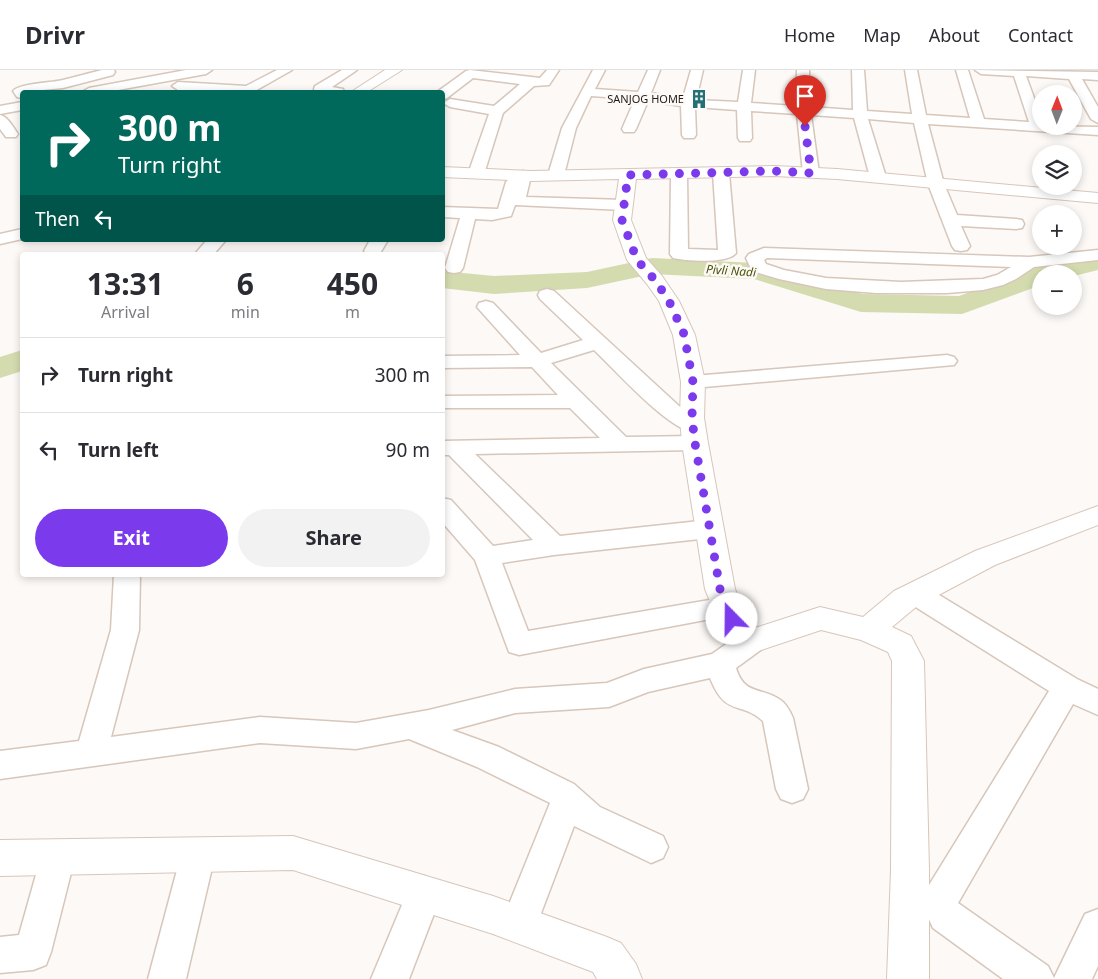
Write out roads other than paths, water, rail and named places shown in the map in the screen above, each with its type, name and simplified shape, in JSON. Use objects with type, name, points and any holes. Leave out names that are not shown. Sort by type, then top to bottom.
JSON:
[{"type":"street","points":[[23,90],[63,84],[119,70]]},
{"type":"street","points":[[178,85],[206,70]]},
{"type":"street","points":[[130,89],[178,85],[248,90],[286,70]]},
{"type":"street","points":[[326,90],[320,89],[351,70]]},
{"type":"street","points":[[361,90],[395,70]]},
{"type":"street","points":[[445,101],[476,72],[531,82],[544,82],[553,70]]},
{"type":"street","points":[[566,203],[563,175],[569,128],[599,70]]},
{"type":"street","points":[[629,129],[654,70]]},
{"type":"street","points":[[689,135],[688,102],[697,70]]},
{"type":"street","points":[[746,138],[744,106],[749,70]]},
{"type":"street","points":[[803,70],[803,110],[811,173]]},
{"type":"street","points":[[858,70],[860,116],[878,177]]},
{"type":"street","points":[[911,70],[920,119],[936,184],[961,246]]},
{"type":"street","points":[[962,70],[978,123]]},
{"type":"street","points":[[981,70],[1098,76]]},
{"type":"street","points":[[1018,71],[1032,110]]},
{"type":"street","points":[[1073,75],[1098,119]]},
{"type":"street","points":[[476,174],[497,111],[531,82]]},
{"type":"street","points":[[587,92],[860,116],[1032,127]]},
{"type":"street","points":[[445,102],[497,111]]},
{"type":"street","points":[[0,110],[20,106]]},
{"type":"street","points":[[0,120],[11,134]]},
{"type":"street","points":[[1082,130],[1098,131]]},
{"type":"street","points":[[445,172],[519,175],[628,175],[721,172],[811,173],[878,177],[1098,198]]},
{"type":"street","points":[[679,174],[679,254],[723,256],[727,254],[721,172]]},
{"type":"street","points":[[519,175],[517,201],[624,204]]},
{"type":"street","points":[[445,212],[505,213],[519,175]]},
{"type":"street","points":[[628,175],[622,220],[637,260],[655,280],[669,301],[684,334],[693,382],[694,434],[720,589],[737,632],[752,641]]},
{"type":"street","points":[[445,219],[499,221]]},
{"type":"street","points":[[454,268],[467,220]]},
{"type":"street","points":[[950,220],[1016,224]]},
{"type":"street","points":[[206,252],[215,242]]},
{"type":"street","points":[[1029,262],[1003,279],[972,286],[883,288],[775,273],[758,267],[755,258],[764,253],[1029,262],[1098,255]]},
{"type":"street","points":[[547,295],[694,434]]},
{"type":"street","points":[[486,307],[620,444]]},
{"type":"street","points":[[445,362],[538,361],[597,342]]},
{"type":"street","points":[[693,382],[947,361]]},
{"type":"street","points":[[445,402],[576,400]]},
{"type":"street","points":[[448,448],[620,444],[694,434]]},
{"type":"street","points":[[448,448],[554,546]]},
{"type":"street","points":[[445,509],[487,556],[519,644],[727,607]]},
{"type":"street","points":[[868,630],[905,600],[985,558],[1098,514]]},
{"type":"street","points":[[487,556],[554,546],[709,528]]},
{"type":"street","points":[[91,752],[125,630],[127,577]]},
{"type":"street","points":[[916,594],[1098,703]]},
{"type":"street","points":[[0,765],[260,730],[356,736],[411,726],[515,701],[609,695],[644,681],[720,664],[752,641],[820,618],[868,630],[900,644],[908,661],[910,880],[908,979]]},
{"type":"street","points":[[720,664],[728,686],[741,698],[768,706],[775,711],[792,789]]},
{"type":"street","points":[[1036,979],[946,916],[939,902],[1067,686]]},
{"type":"street","points":[[411,726],[488,757],[563,794],[588,818],[651,847]]},
{"type":"street","points":[[519,924],[568,798]]},
{"type":"street","points":[[0,858],[294,852],[519,924],[607,957],[621,979]]},
{"type":"street","points":[[167,979],[198,855]]},
{"type":"street","points":[[0,955],[33,952],[58,857]]},
{"type":"street","points":[[390,979],[424,893]]},
{"type":"street","points":[[1072,979],[1098,927]]},
{"type":"waterway","name":"Pivli Nadi","points":[[1082,266],[1098,262]]},
{"type":"waterway","name":"Pivli Nadi","points":[[445,279],[494,285],[587,280],[652,266],[756,271],[861,303],[962,305],[1032,278]]},
{"type":"waterway","name":"Pivli Nadi","points":[[0,368],[20,361]]},
{"type":"place","name":"SANJOG HOME","points":[[699,99]]}]
